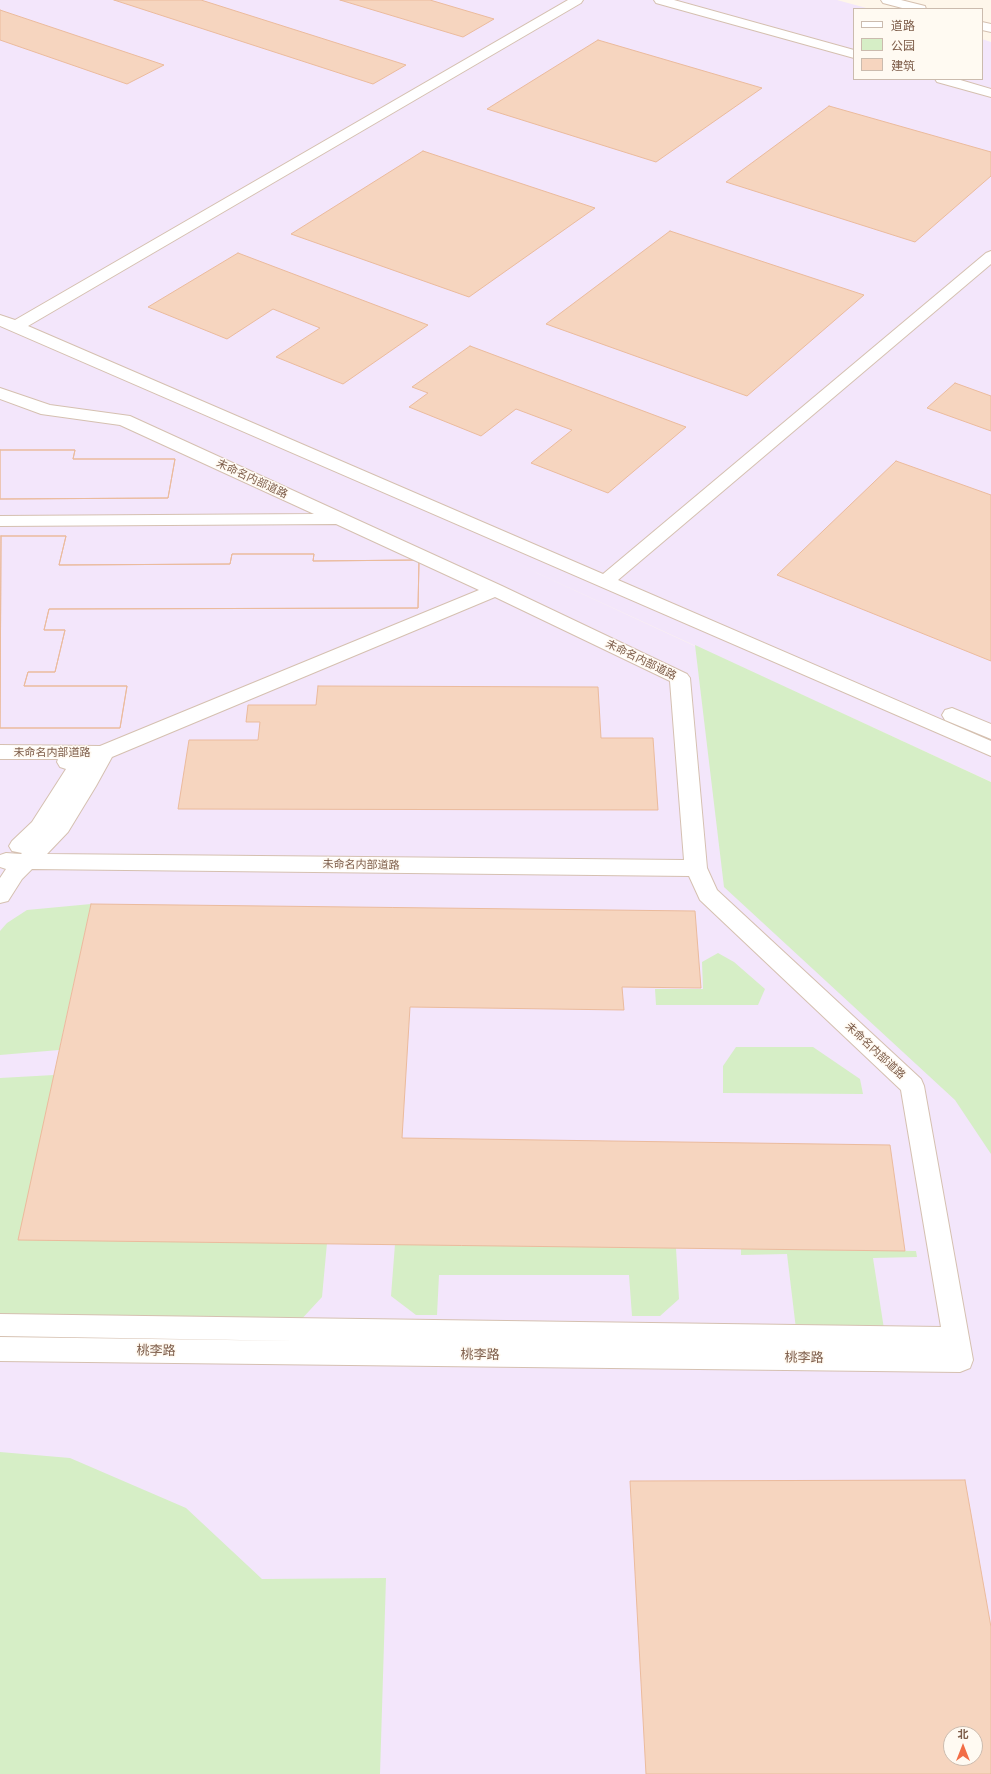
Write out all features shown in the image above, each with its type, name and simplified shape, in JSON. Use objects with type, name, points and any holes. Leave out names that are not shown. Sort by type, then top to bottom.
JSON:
[{"type":"street","points":[[15,322],[577,0]]},
{"type":"street","points":[[660,0],[853,54]]},
{"type":"street","points":[[887,0],[916,8]]},
{"type":"street","points":[[946,80],[991,93]]},
{"type":"street","points":[[612,577],[991,256]]},
{"type":"street","points":[[0,306],[15,322],[612,577],[991,732]]},
{"type":"street","name":"未命名内部道路","points":[[0,393],[48,410],[124,420],[496,590],[680,678],[696,868],[708,894],[912,1086],[958,1350]]},
{"type":"street","points":[[0,510],[318,509]]},
{"type":"street","points":[[0,521],[340,519]]},
{"type":"street","points":[[612,577],[991,749]]},
{"type":"street","name":"未命名内部道路","points":[[0,762],[81,762],[496,590]]},
{"type":"street","name":"未命名内部道路","points":[[0,752],[104,753]]},
{"type":"street","name":"未命名内部道路","points":[[11,863],[60,827],[86,786],[104,753]]},
{"type":"street","name":"未命名内部道路","points":[[11,863],[40,827],[81,762]]},
{"type":"street","name":"未命名内部道路","points":[[11,863],[696,868]]},
{"type":"street","name":"未命名内部道路","points":[[0,895],[14,874],[11,863]]},
{"type":"street","name":"桃李路","points":[[0,1325],[958,1350]]},
{"type":"street","name":"桃李路","points":[[0,1349],[958,1350]]},
{"type":"shaded area","points":[[0,0],[837,0],[866,8],[853,8],[853,80],[983,80],[983,39],[991,42],[991,782],[498,555],[991,783],[991,1774],[0,1774]]},
{"type":"green space","points":[[695,645],[991,782],[991,1154],[955,1100],[724,887]]},
{"type":"green space","points":[[91,904],[59,1050],[0,1055],[0,931],[7,923],[27,910]]},
{"type":"green space","points":[[718,953],[734,962],[765,989],[758,1005],[656,1005],[655,989],[703,989],[702,962]]},
{"type":"green space","points":[[736,1047],[813,1047],[860,1079],[863,1094],[723,1093],[723,1066]]},
{"type":"green space","points":[[54,1075],[19,1239],[327,1243],[322,1297],[298,1323],[0,1319],[0,1078]]},
{"type":"green space","points":[[395,1244],[676,1248],[679,1299],[660,1316],[632,1316],[629,1275],[439,1275],[437,1315],[416,1315],[391,1296]]},
{"type":"green space","points":[[741,1249],[916,1251],[917,1257],[873,1258],[884,1329],[796,1329],[787,1254],[741,1255]]},
{"type":"green space","points":[[0,1452],[70,1458],[186,1508],[262,1579],[386,1578],[380,1774],[0,1774]]},
{"type":"building","points":[[114,0],[201,0],[406,65],[373,84]]},
{"type":"building","points":[[340,0],[430,0],[494,19],[463,37]]},
{"type":"building","points":[[0,10],[164,65],[127,84],[0,40]]},
{"type":"building","points":[[598,40],[762,88],[656,162],[487,109]]},
{"type":"building","points":[[829,106],[991,152],[991,176],[915,242],[726,182]]},
{"type":"building","points":[[423,151],[595,208],[469,297],[291,234]]},
{"type":"building","points":[[670,231],[864,295],[747,396],[546,324]]},
{"type":"building","points":[[238,253],[428,325],[343,384],[276,357],[320,328],[273,309],[227,339],[148,307]]},
{"type":"building","points":[[470,346],[686,427],[608,493],[531,463],[572,430],[516,409],[481,436],[409,407],[428,393],[412,387]]},
{"type":"building","points":[[955,383],[991,396],[991,431],[927,408]]},
{"type":"building","points":[[0,450],[75,450],[73,459],[175,459],[168,498],[0,499]]},
{"type":"building","points":[[0,450],[75,450],[73,459],[175,459],[168,498],[0,499]]},
{"type":"building","points":[[896,461],[991,495],[991,661],[777,575]]},
{"type":"building","points":[[1,536],[66,536],[59,565],[230,564],[232,554],[314,554],[313,561],[419,560],[418,608],[49,609],[44,630],[65,630],[55,672],[28,672],[24,686],[127,686],[120,728],[0,728]]},
{"type":"building","points":[[1,536],[66,536],[59,565],[230,564],[232,554],[314,554],[313,561],[419,560],[418,608],[49,609],[44,630],[65,630],[55,672],[28,672],[24,686],[127,686],[120,728],[0,728]]},
{"type":"building","points":[[318,686],[598,687],[601,738],[653,738],[658,810],[178,809],[189,740],[258,740],[260,722],[246,722],[248,705],[316,705]]},
{"type":"building","points":[[91,904],[695,911],[701,988],[622,987],[624,1010],[410,1007],[402,1138],[890,1145],[905,1251],[18,1240]]},
{"type":"building","points":[[965,1480],[991,1627],[991,1774],[646,1774],[630,1481]]}]
